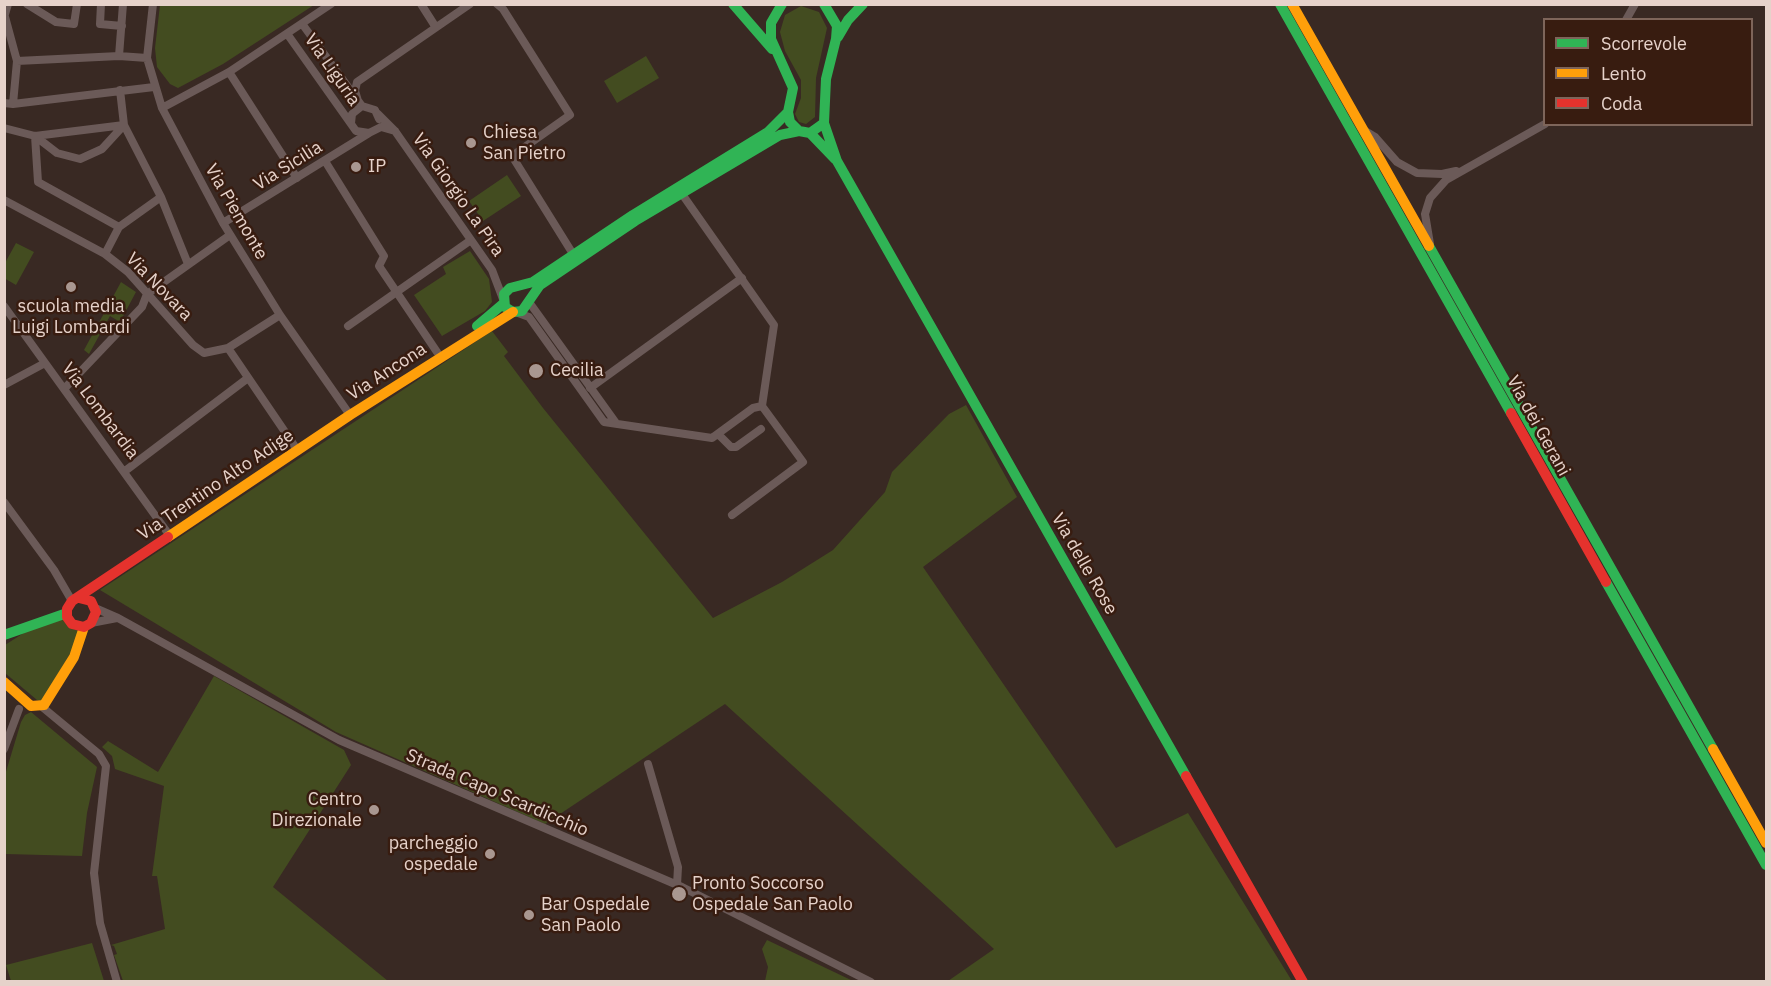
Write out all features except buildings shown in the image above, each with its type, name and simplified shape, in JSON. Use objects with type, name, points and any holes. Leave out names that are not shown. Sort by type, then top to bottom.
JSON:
[{"type":"street","points":[[8,4],[5,13],[17,61],[9,103],[154,87]]},
{"type":"street","points":[[27,4],[39,8],[56,22],[74,24],[76,4]]},
{"type":"street","points":[[101,4],[100,24],[122,26]]},
{"type":"street","points":[[119,56],[123,4]]},
{"type":"street","name":"Via Piemonte","points":[[153,4],[147,58],[162,108],[230,235],[280,315],[350,415]]},
{"type":"street","points":[[162,108],[229,72],[303,25],[331,4]]},
{"type":"street","points":[[421,4],[435,26]]},
{"type":"street","points":[[376,128],[378,114],[371,107],[360,103],[355,91],[357,82],[470,4]]},
{"type":"street","points":[[497,4],[503,9],[570,115],[512,156],[573,254]]},
{"type":"street","points":[[503,301],[506,290],[533,282],[573,254],[768,132],[788,112],[793,88],[789,75],[776,55],[733,4]]},
{"type":"street","points":[[776,55],[771,39],[771,23],[782,4]]},
{"type":"street","points":[[515,312],[525,309],[540,285],[635,221],[780,135],[804,132],[824,123],[827,70],[836,39],[837,26],[825,4]]},
{"type":"street","points":[[836,39],[848,20],[863,4]]},
{"type":"street","name":"Via dei Gerani","points":[[1280,4],[1767,865]]},
{"type":"street","name":"Via dei Gerani","points":[[1292,4],[1767,843]]},
{"type":"street","points":[[1627,18],[1635,4]]},
{"type":"street","name":"Via Liguria","points":[[303,25],[360,103]]},
{"type":"street","name":"Via Liguria","points":[[288,35],[352,125]]},
{"type":"street","points":[[17,61],[119,56],[147,58]]},
{"type":"street","points":[[229,72],[297,178]]},
{"type":"street","points":[[120,90],[124,125],[161,197],[188,264]]},
{"type":"street","points":[[351,145],[354,110],[360,103]]},
{"type":"street","name":"Via delle Rose","points":[[788,112],[790,122],[837,161]]},
{"type":"street","name":"Via Giorgio La Pira","points":[[378,114],[395,131],[496,277]]},
{"type":"street","name":"Via delle Rose","points":[[824,123],[837,161],[1303,981]]},
{"type":"street","points":[[34,136],[124,125]]},
{"type":"street","points":[[4,128],[34,136],[57,153],[80,159],[102,149],[124,125]]},
{"type":"street","points":[[352,125],[360,133],[369,133],[376,128],[395,131]]},
{"type":"street","points":[[1431,248],[1425,214],[1430,198],[1446,180],[1543,125]]},
{"type":"street","points":[[1361,128],[1375,137],[1397,162],[1417,173],[1442,174],[1464,169]]},
{"type":"street","name":"Via Sicilia","points":[[223,223],[369,133]]},
{"type":"street","points":[[34,136],[38,182],[119,227]]},
{"type":"street","points":[[325,161],[384,256],[380,266],[437,352]]},
{"type":"street","points":[[682,194],[774,324],[762,406],[803,462],[732,515]]},
{"type":"street","points":[[105,254],[119,227],[161,197]]},
{"type":"street","name":"Via Novara","points":[[4,200],[105,254],[128,272],[193,345],[204,353],[228,348],[280,315]]},
{"type":"street","points":[[65,388],[142,307],[147,294],[230,235]]},
{"type":"street","points":[[348,326],[471,240]]},
{"type":"street","points":[[496,277],[503,301],[515,312],[529,317],[604,422],[712,438],[753,408],[762,406]]},
{"type":"street","points":[[496,277],[525,290],[529,302],[615,423]]},
{"type":"street","points":[[590,388],[742,278]]},
{"type":"street","name":"Via Ancona","points":[[350,415],[357,406],[484,321],[503,301]]},
{"type":"street","name":"Via Lombardia","points":[[4,306],[170,536]]},
{"type":"street","name":"Via Ancona","points":[[350,415],[360,411],[487,326],[515,312]]},
{"type":"street","points":[[228,348],[298,451]]},
{"type":"street","points":[[4,385],[45,363]]},
{"type":"street","points":[[125,471],[248,378]]},
{"type":"street","name":"Via Trentino Alto Adige","points":[[75,600],[350,415]]},
{"type":"street","points":[[718,434],[731,447],[736,447],[761,429]]},
{"type":"street","points":[[4,502],[75,600],[93,604]]},
{"type":"street","points":[[19,709],[36,706],[50,699],[74,657],[88,625],[96,616],[93,604],[101,581]]},
{"type":"street","points":[[6,631],[67,613],[75,600]]},
{"type":"street","name":"Strada Capo Scardicchio","points":[[93,604],[339,740],[677,885],[871,981]]},
{"type":"street","points":[[67,613],[72,624],[88,625],[118,618]]},
{"type":"street","points":[[4,682],[17,695],[36,706],[99,754],[106,766],[94,873],[100,923],[117,981]]},
{"type":"street","points":[[4,749],[19,709],[17,695]]},
{"type":"street","points":[[648,764],[678,867],[677,885]]},
{"type":"green space","points":[[160,4],[314,5],[223,64],[178,88],[170,84],[157,67],[155,48]]},
{"type":"green space","points":[[801,6],[819,12],[827,28],[816,78],[815,117],[806,124],[799,122],[795,114],[801,98],[801,80],[785,51],[780,32],[785,15]]},
{"type":"green space","points":[[646,56],[659,78],[617,103],[604,81]]},
{"type":"green space","points":[[507,175],[521,196],[483,221],[469,201]]},
{"type":"green space","points":[[16,243],[34,252],[16,285],[4,278],[5,263]]},
{"type":"green space","points":[[470,251],[489,279],[492,302],[485,311],[442,336],[414,295],[446,274],[443,267]]},
{"type":"green space","points":[[121,282],[136,292],[120,322],[110,316],[89,354],[84,350]]},
{"type":"green space","points":[[492,331],[508,352],[504,356],[543,408],[713,618],[782,582],[833,550],[885,492],[892,472],[949,414],[966,405],[1017,497],[923,567],[1116,848],[1188,813],[1292,981],[948,981],[994,949],[725,704],[545,824],[336,732],[100,590]]},
{"type":"green space","points":[[64,617],[70,627],[79,631],[71,652],[42,701],[37,700],[5,673],[5,645],[33,627]]},
{"type":"green space","points":[[214,676],[344,750],[351,765],[273,887],[388,981],[123,981],[114,955],[117,954],[114,946],[111,945],[165,929],[157,876],[152,876],[164,786],[115,769],[112,756],[102,747],[108,741],[158,772]]},
{"type":"green space","points":[[31,712],[97,767],[87,813],[82,856],[5,854],[5,775],[21,722],[25,715]]},
{"type":"green space","points":[[767,940],[853,981],[765,981],[768,967],[762,949]]},
{"type":"green space","points":[[92,943],[104,981],[11,981],[6,965]]},
{"type":"traffic: fast","points":[[733,4],[772,49]]},
{"type":"traffic: fast","points":[[782,4],[771,23],[771,39],[793,88],[788,112],[790,122],[799,131],[810,133],[824,123],[826,79],[836,39],[837,26],[824,4]]},
{"type":"traffic: fast","points":[[838,37],[848,20],[863,4]]},
{"type":"traffic: fast","points":[[1280,4],[1511,413]]},
{"type":"traffic: fast","points":[[788,112],[768,132],[633,215],[533,282],[510,288],[504,294],[505,307],[513,312],[522,311],[540,285],[635,221],[780,135],[799,131]]},
{"type":"traffic: fast","points":[[824,123],[837,161],[1186,776]]},
{"type":"traffic: fast","points":[[810,133],[835,159]]},
{"type":"traffic: fast","points":[[1429,246],[1713,749]]},
{"type":"traffic: fast","points":[[477,326],[504,303]]},
{"type":"traffic: fast","points":[[1606,582],[1766,865]]},
{"type":"traffic: fast","points":[[4,635],[67,613]]},
{"type":"traffic: slow","points":[[1292,4],[1429,246]]},
{"type":"traffic: slow","points":[[168,537],[350,415],[513,312]]},
{"type":"traffic: slow","points":[[4,682],[31,706],[44,705],[74,657],[84,627]]},
{"type":"traffic: slow","points":[[1713,749],[1766,843]]},
{"type":"traffic: jam","points":[[1511,413],[1606,582]]},
{"type":"traffic: jam","points":[[79,598],[91,601],[96,612],[91,623],[84,627],[72,624],[67,617],[67,609],[72,601],[168,537]]},
{"type":"traffic: jam","points":[[1186,776],[1303,982]]},
{"type":"place","name":"Chiesa San Pietro","points":[[471,143]]},
{"type":"place","name":"IP","points":[[356,167]]},
{"type":"place","name":"scuola media Luigi Lombardi","points":[[71,287]]},
{"type":"place","name":"Cecilia","points":[[536,371]]},
{"type":"place","name":"Centro Direzionale","points":[[374,810]]},
{"type":"place","name":"parcheggio ospedale","points":[[490,854]]},
{"type":"place","name":"Pronto Soccorso Ospedale San Paolo","points":[[679,894]]},
{"type":"place","name":"Bar Ospedale San Paolo","points":[[529,915]]}]
